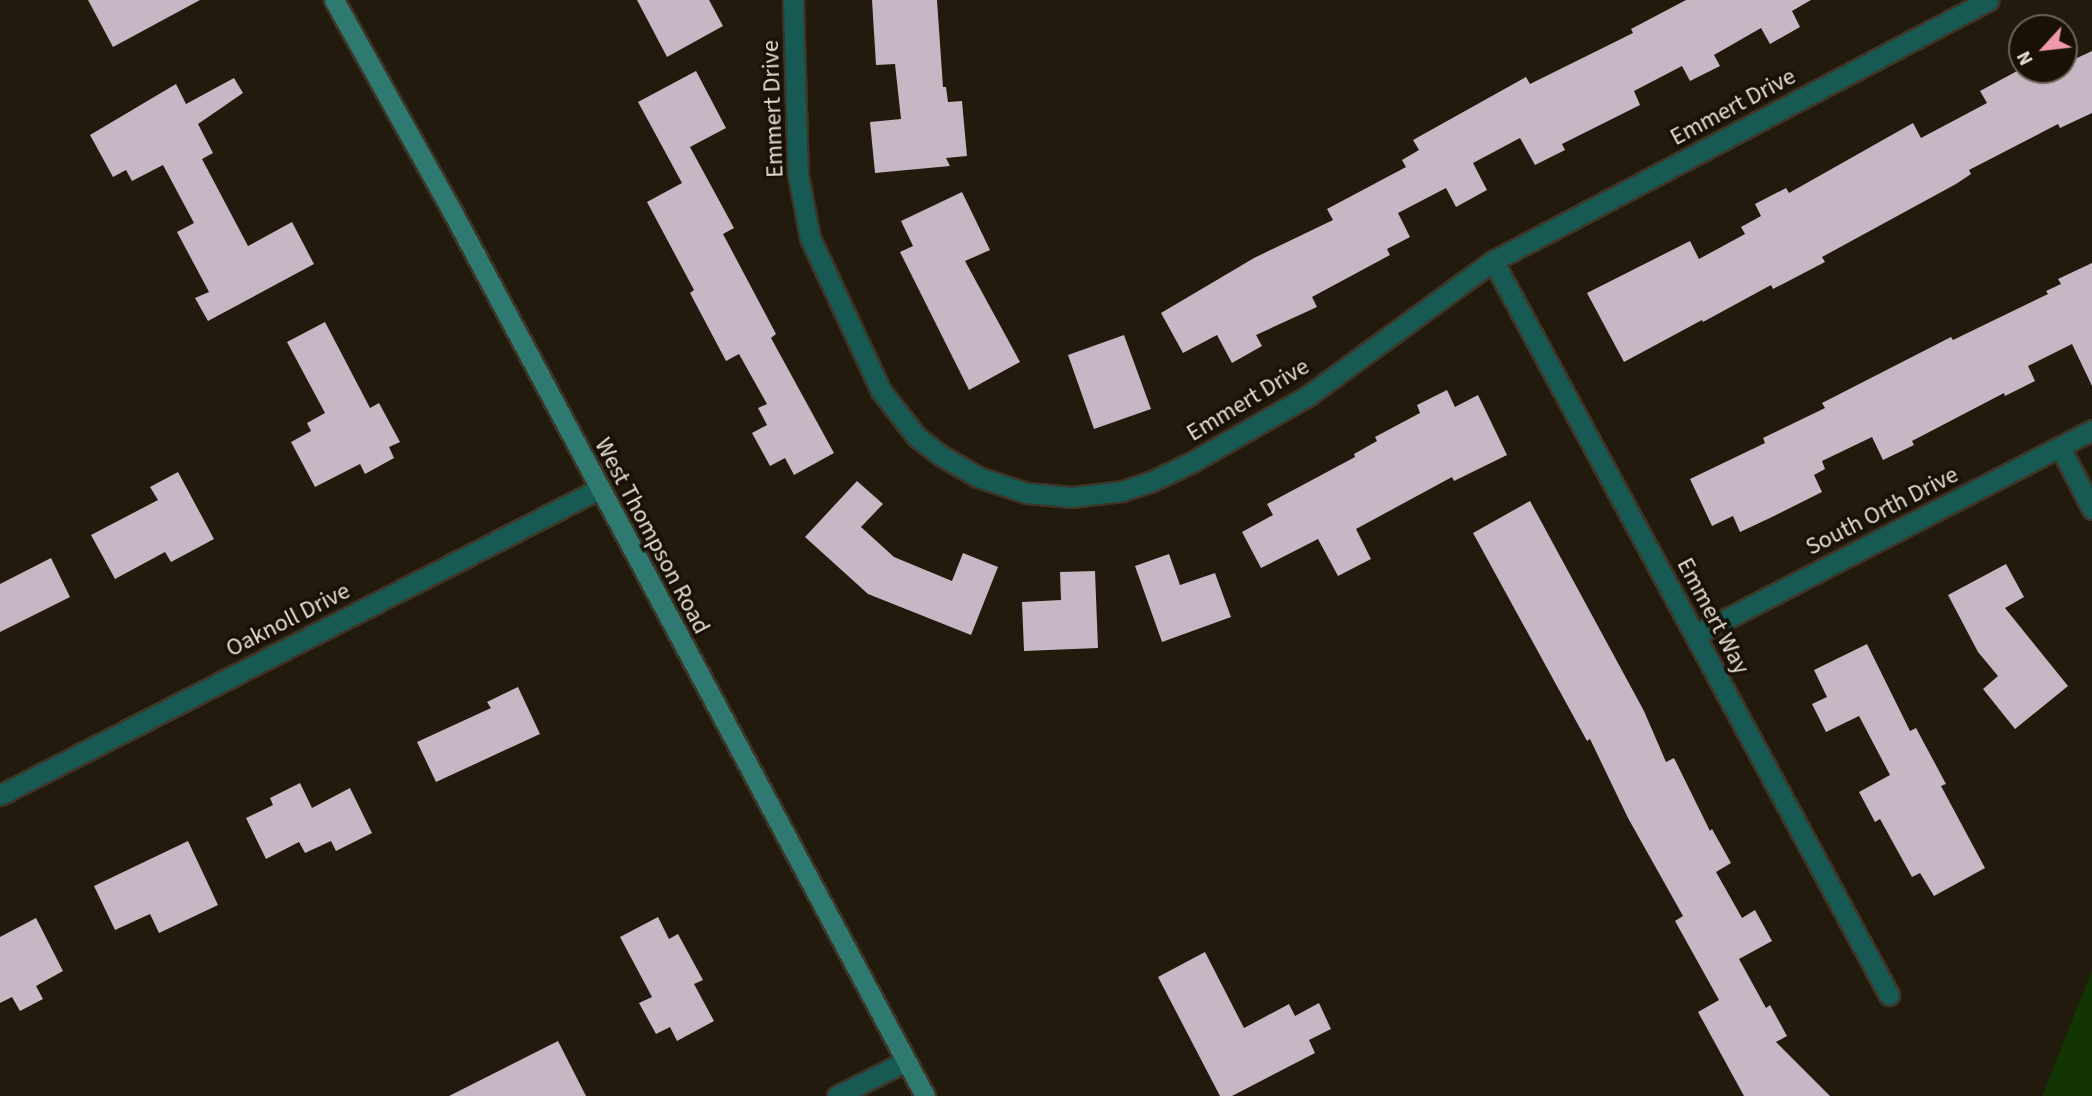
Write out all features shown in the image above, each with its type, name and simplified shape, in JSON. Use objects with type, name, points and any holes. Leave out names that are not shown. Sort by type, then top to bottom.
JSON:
[{"type":"main road","name":"West Thompson Road","points":[[334,0],[459,225],[925,1096]]},
{"type":"street","name":"Emmert Drive","points":[[793,0],[798,175],[810,238],[881,391],[907,426],[940,455],[992,483],[1027,493],[1072,497],[1122,491],[1164,477],[1309,395],[1493,261],[1989,0]]},
{"type":"street","name":"Emmert Way","points":[[1493,261],[1889,995]]},
{"type":"street","name":"South Orth Drive","points":[[1695,635],[2092,430]]},
{"type":"street","points":[[2060,447],[2092,509]]},
{"type":"street","name":"Oaknoll Drive","points":[[0,795],[599,489]]},
{"type":"street","points":[[837,1096],[906,1061]]},
{"type":"green space","points":[[2092,970],[2092,1096],[2042,1096]]},
{"type":"building","points":[[88,0],[200,0],[113,47]]},
{"type":"building","points":[[637,0],[709,0],[723,26],[667,57]]},
{"type":"building","points":[[872,0],[937,0],[943,87],[946,87],[948,102],[962,101],[967,156],[946,158],[950,166],[875,173],[870,122],[901,119],[895,64],[876,65]]},
{"type":"building","points":[[1686,0],[1811,0],[1792,11],[1800,27],[1770,44],[1761,28],[1714,55],[1720,66],[1690,81],[1682,66],[1634,91],[1640,105],[1562,144],[1565,150],[1535,165],[1520,138],[1473,163],[1487,190],[1456,207],[1446,188],[1398,213],[1410,237],[1387,249],[1390,255],[1312,297],[1317,307],[1256,335],[1262,346],[1232,363],[1217,335],[1183,353],[1161,313],[1254,258],[1333,220],[1327,209],[1406,167],[1402,160],[1419,150],[1413,140],[1526,77],[1530,84],[1633,33],[1631,29]]},
{"type":"building","points":[[2092,51],[2092,113],[2060,128],[2058,124],[1969,170],[1971,174],[1956,184],[1822,257],[1825,262],[1773,289],[1771,285],[1624,362],[1587,293],[1690,241],[1699,259],[1745,234],[1741,227],[1761,216],[1755,204],[1786,188],[1789,193],[1913,123],[1921,138],[1987,103],[1980,91],[2008,76],[2008,84],[2078,84],[2078,58]]},
{"type":"building","points":[[696,71],[726,128],[690,147],[734,228],[723,234],[776,334],[771,338],[834,453],[794,475],[785,458],[770,466],[752,433],[767,425],[758,408],[767,404],[739,354],[726,361],[690,293],[694,290],[647,202],[682,183],[638,102]]},
{"type":"building","points":[[234,78],[243,93],[198,124],[213,153],[202,159],[248,246],[292,222],[314,264],[208,321],[195,298],[209,292],[177,232],[194,223],[163,165],[132,181],[126,170],[113,177],[90,135],[176,84],[186,104]]},
{"type":"building","points":[[962,192],[990,250],[965,261],[1020,362],[969,390],[900,252],[913,246],[901,221]]},
{"type":"building","points":[[2092,263],[2092,386],[2072,344],[2028,366],[2035,381],[2005,396],[2004,393],[1912,441],[1914,445],[1883,460],[1872,437],[1822,461],[1825,469],[1814,475],[1822,492],[1740,532],[1733,516],[1712,526],[1690,479],[1765,443],[1763,438],[1825,408],[1822,403],[1951,337],[1953,340],[2048,294],[2046,291],[2061,284],[2058,279]]},
{"type":"building","points":[[325,322],[370,408],[379,403],[400,442],[389,447],[394,458],[365,474],[360,464],[315,487],[291,442],[311,431],[307,423],[325,413],[287,342]]},
{"type":"building","points":[[1124,335],[1151,409],[1094,429],[1068,355]]},
{"type":"building","points":[[1447,390],[1455,407],[1478,395],[1507,455],[1454,481],[1452,477],[1356,529],[1371,559],[1338,576],[1318,539],[1261,568],[1242,532],[1273,515],[1267,504],[1355,457],[1354,454],[1377,441],[1375,437],[1420,413],[1417,405]]},
{"type":"building","points":[[178,472],[214,539],[171,562],[165,552],[115,579],[91,535],[158,500],[150,487]]},
{"type":"building","points":[[857,481],[883,504],[861,527],[894,557],[952,581],[963,553],[998,567],[971,635],[868,594],[805,537]]},
{"type":"building","points":[[1530,501],[1644,711],[1666,762],[1674,758],[1710,831],[1712,829],[1731,863],[1716,872],[1742,918],[1755,910],[1772,941],[1739,959],[1766,1008],[1770,1005],[1787,1036],[1776,1042],[1830,1096],[1744,1096],[1698,1012],[1719,1000],[1675,921],[1683,916],[1628,818],[1590,739],[1587,741],[1473,533]]},
{"type":"building","points":[[1169,554],[1180,585],[1215,573],[1231,617],[1162,642],[1135,566]]},
{"type":"building","points":[[51,558],[70,597],[0,632],[0,584]]},
{"type":"building","points":[[2006,564],[2024,597],[2005,608],[2068,686],[2015,729],[1983,689],[1998,676],[1978,652],[1948,595]]},
{"type":"building","points":[[1095,571],[1098,648],[1024,651],[1022,602],[1061,600],[1060,572]]},
{"type":"building","points":[[1867,644],[1910,731],[1916,728],[1946,784],[1941,786],[1985,868],[1934,896],[1920,873],[1912,877],[1880,819],[1875,822],[1859,792],[1890,775],[1859,716],[1826,732],[1812,704],[1827,697],[1814,670]]},
{"type":"building","points":[[518,687],[540,734],[436,782],[417,742],[491,708],[487,702]]},
{"type":"building","points":[[300,783],[312,808],[350,788],[372,833],[336,851],[331,841],[305,853],[299,842],[266,859],[246,818],[273,805],[270,798]]},
{"type":"building","points":[[188,841],[218,905],[159,933],[150,914],[115,930],[94,886]]},
{"type":"building","points":[[658,917],[669,939],[678,934],[703,980],[694,984],[714,1021],[677,1041],[670,1027],[656,1034],[639,1003],[652,997],[620,937]]},
{"type":"building","points":[[36,918],[63,971],[36,986],[43,999],[20,1011],[12,997],[0,1003],[0,937]]},
{"type":"building","points":[[1205,952],[1244,1028],[1289,1004],[1295,1016],[1319,1003],[1331,1029],[1309,1040],[1315,1053],[1232,1096],[1220,1096],[1158,977]]},
{"type":"building","points":[[558,1041],[586,1096],[449,1096]]}]
